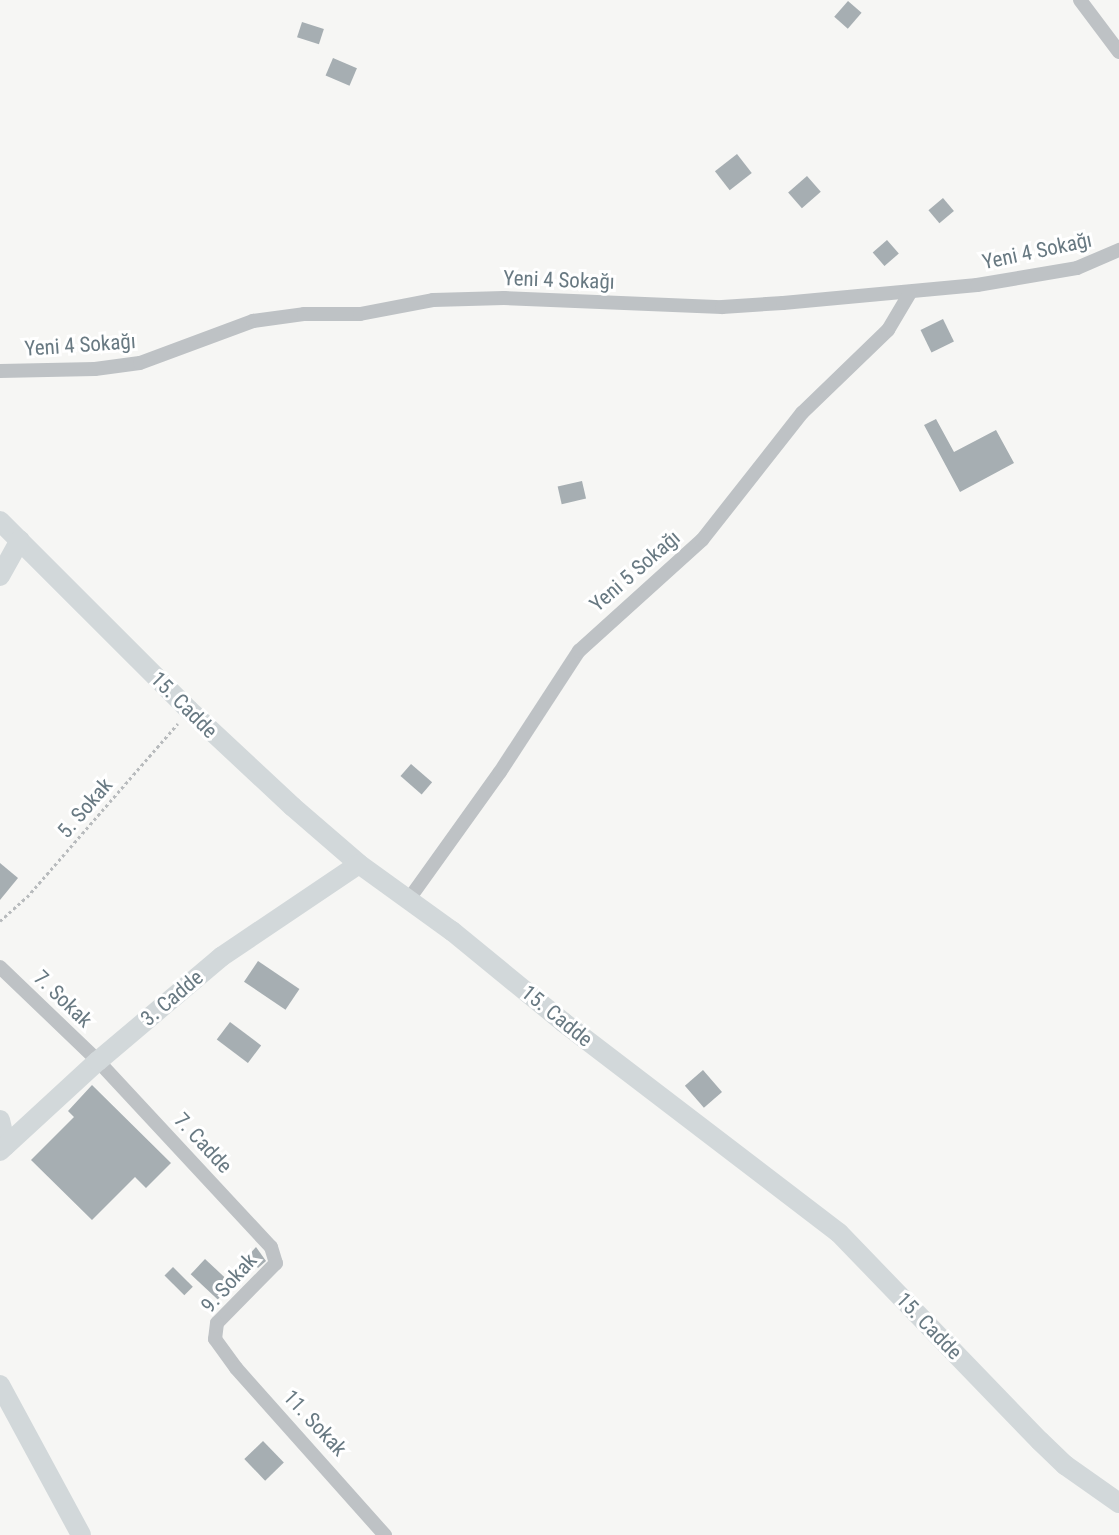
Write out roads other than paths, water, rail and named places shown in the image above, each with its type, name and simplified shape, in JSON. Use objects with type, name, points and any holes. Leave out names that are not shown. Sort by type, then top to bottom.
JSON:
[{"type":"street","points":[[1080,0],[1119,52]]},
{"type":"street","name":"Yeni 4 Sokağı","points":[[0,371],[94,369],[140,363],[253,321],[303,314],[360,314],[433,300],[504,298],[722,307],[910,293],[1077,268],[1119,250]]},
{"type":"street","name":"Yeni 5 Sokağı","points":[[410,899],[474,812],[579,651],[702,540],[802,413],[888,330],[910,293]]},
{"type":"street","name":"15. Cadde","points":[[0,520],[189,710],[359,864],[410,899],[563,1022],[839,1233],[1040,1441],[1079,1476],[1119,1503]]},
{"type":"street","points":[[0,576],[20,540]]},
{"type":"street","name":"3. Cadde","points":[[3,1148],[98,1061],[230,950],[359,864]]},
{"type":"street","name":"7. Sokak","points":[[0,967],[98,1061]]},
{"type":"street","name":"7. Cadde","points":[[98,1061],[277,1256]]},
{"type":"street","points":[[0,1120],[3,1148]]},
{"type":"street","name":"9. Sokak","points":[[215,1339],[217,1323],[266,1276],[277,1256]]},
{"type":"street","name":"11. Sokak","points":[[215,1339],[236,1368],[385,1535]]},
{"type":"street","points":[[0,1385],[81,1535]]}]
